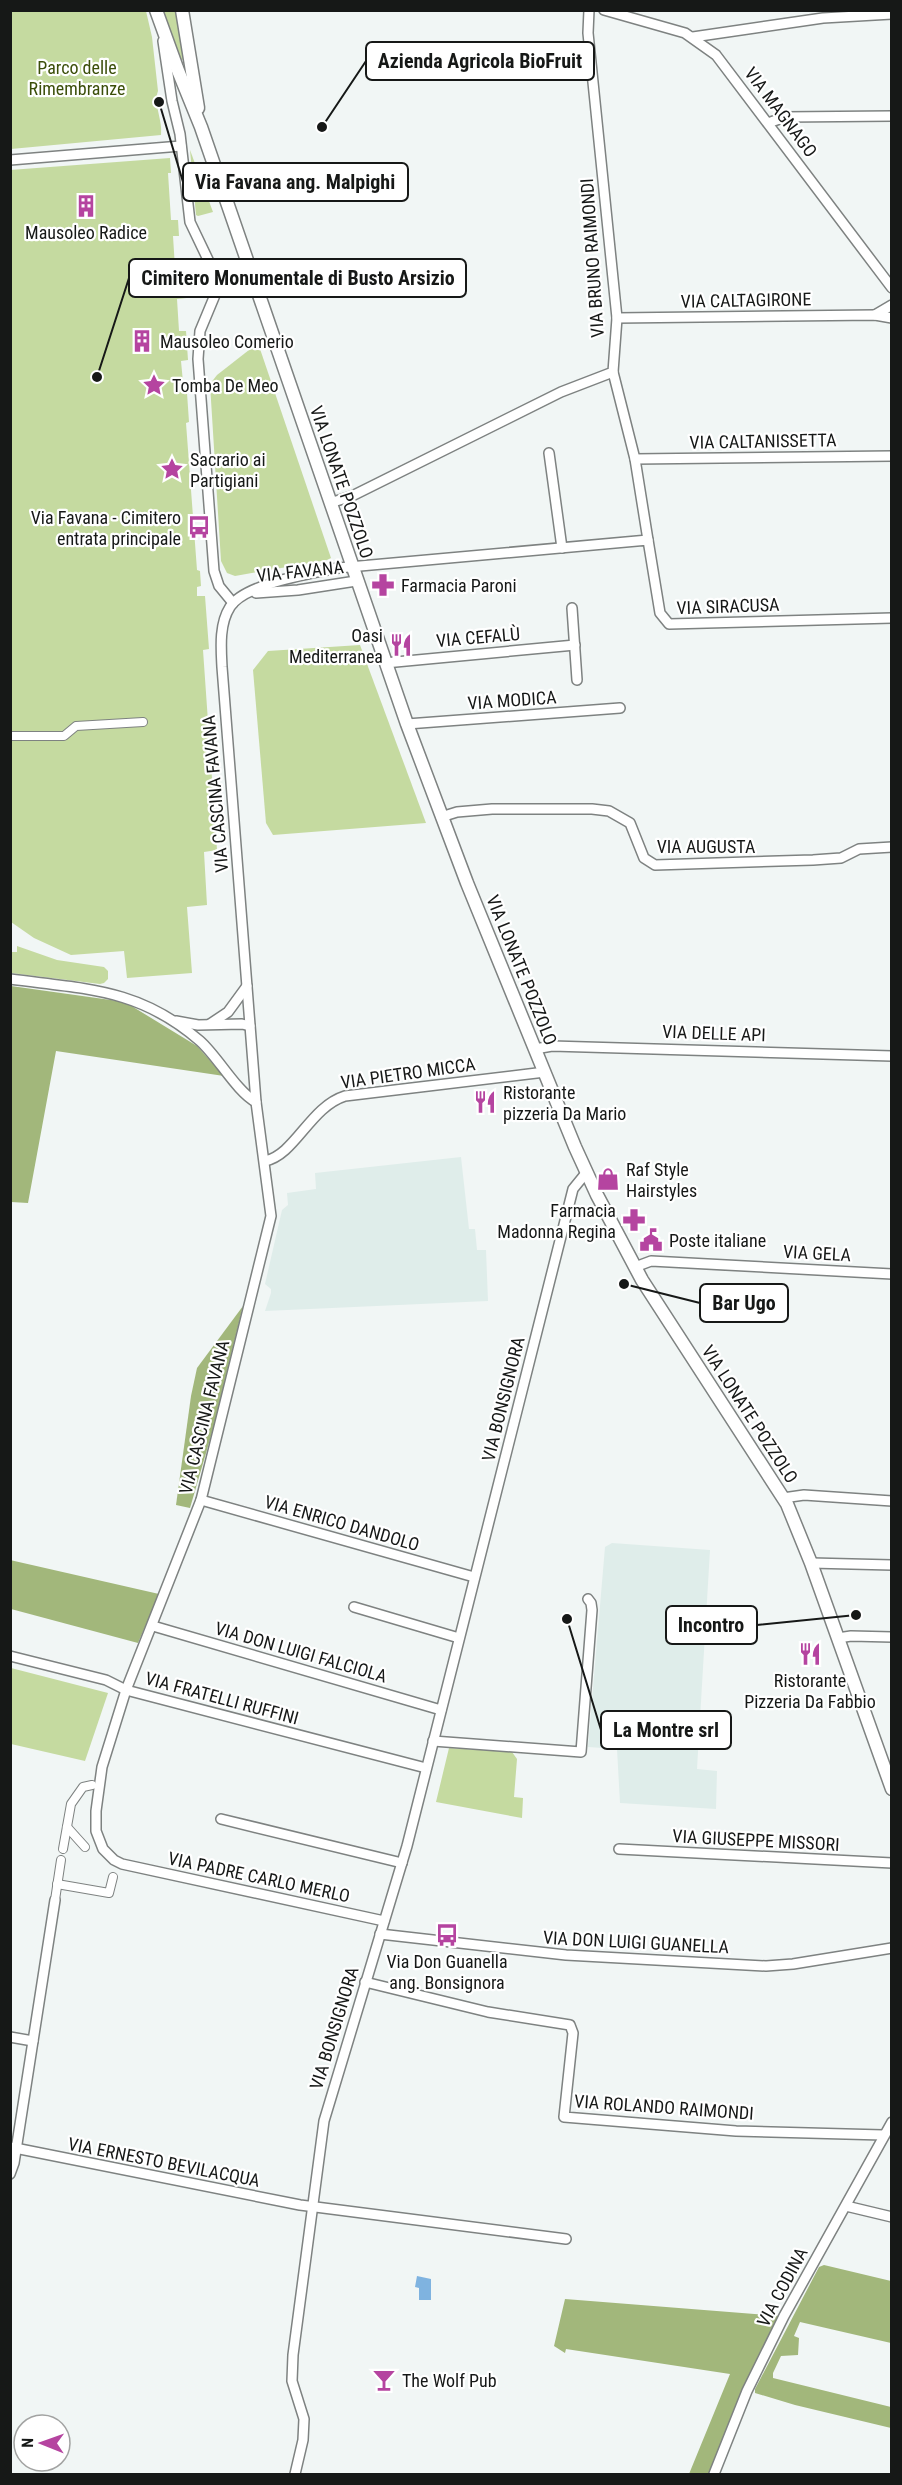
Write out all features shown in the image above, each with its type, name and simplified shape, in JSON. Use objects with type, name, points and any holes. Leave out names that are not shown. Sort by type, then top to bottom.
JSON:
[{"type":"street","points":[[182,10],[201,127]]},
{"type":"street","name":"VIA BRUNO RAIMONDI","points":[[589,10],[588,33],[617,318],[613,372],[635,459]]},
{"type":"street","name":"VIA MAGNAGO","points":[[604,10],[675,29],[693,37],[722,62],[891,288]]},
{"type":"street","points":[[158,14],[201,127]]},
{"type":"street","points":[[158,14],[182,146],[190,222],[212,268],[215,280],[212,302],[200,331],[199,375],[214,572],[219,586],[233,603]]},
{"type":"street","points":[[693,37],[813,19],[891,14]]},
{"type":"street","points":[[768,123],[785,117],[891,116]]},
{"type":"street","name":"VIA LONATE POZZOLO","points":[[201,127],[356,581],[441,817],[586,1173],[635,1267],[661,1311],[783,1498],[811,1563],[891,1789]]},
{"type":"street","points":[[10,160],[182,146]]},
{"type":"street","points":[[875,315],[891,305]]},
{"type":"street","name":"VIA CALTAGIRONE","points":[[617,318],[875,315],[891,318]]},
{"type":"street","points":[[330,503],[352,496],[561,392],[613,372]]},
{"type":"street","points":[[549,453],[562,548]]},
{"type":"street","name":"VIA CALTANISSETTA","points":[[635,459],[891,456]]},
{"type":"street","name":"VIA SIRACUSA","points":[[635,459],[660,613],[665,622],[673,626],[891,618]]},
{"type":"street","points":[[352,567],[648,540]]},
{"type":"street","name":"VIA FAVANA","points":[[245,594],[296,577],[352,567]]},
{"type":"street","name":"VIA FAVANA","points":[[245,594],[298,590],[356,581]]},
{"type":"street","name":"VIA CASCINA FAVANA","points":[[128,1866],[106,1853],[99,1841],[96,1832],[99,1786],[112,1730],[126,1690],[201,1500],[270,1221],[265,1161],[256,1102],[221,658],[224,620],[233,603],[245,594]]},
{"type":"street","points":[[572,608],[577,680]]},
{"type":"street","name":"VIA CEFALÙ","points":[[385,663],[575,645]]},
{"type":"street","name":"VIA MODICA","points":[[407,724],[620,708]]},
{"type":"street","points":[[10,736],[64,736],[76,726],[143,722]]},
{"type":"street","name":"VIA AUGUSTA","points":[[441,817],[457,812],[492,809],[609,811],[630,823],[644,858],[655,865],[841,858],[859,849],[891,847]]},
{"type":"street","points":[[10,979],[115,993],[132,999],[174,1020],[207,1048],[245,1094],[256,1102]]},
{"type":"street","points":[[207,1025],[228,1012],[247,986]]},
{"type":"street","points":[[174,1020],[207,1025],[238,1023],[250,1026]]},
{"type":"street","name":"VIA DELLE API","points":[[535,1049],[548,1046],[576,1046],[891,1056]]},
{"type":"street","name":"VIA PIETRO MICCA","points":[[265,1161],[278,1156],[323,1107],[345,1096],[545,1072]]},
{"type":"street","name":"VIA BONSIGNORA","points":[[295,2475],[303,2440],[304,2419],[295,2392],[292,2369],[311,2206],[324,2121],[402,1863],[573,1189],[586,1173]]},
{"type":"street","name":"VIA GELA","points":[[635,1267],[651,1261],[891,1274]]},
{"type":"street","points":[[783,1498],[799,1495],[891,1501]]},
{"type":"street","name":"VIA ENRICO DANDOLO","points":[[201,1500],[474,1577]]},
{"type":"street","points":[[811,1563],[891,1565]]},
{"type":"street","points":[[433,1741],[581,1752],[592,1605],[588,1599]]},
{"type":"street","points":[[354,1608],[459,1638]]},
{"type":"street","name":"VIA DON LUIGI FALCIOLA","points":[[153,1626],[441,1710]]},
{"type":"street","points":[[838,1638],[891,1637]]},
{"type":"street","name":"VIA FRATELLI RUFFINI","points":[[10,1656],[106,1680],[126,1690],[426,1768]]},
{"type":"street","points":[[63,1849],[74,1796],[83,1787],[92,1785]]},
{"type":"street","points":[[220,1819],[402,1863]]},
{"type":"street","points":[[67,1827],[85,1847]]},
{"type":"street","name":"VIA GIUSEPPE MISSORI","points":[[619,1849],[891,1863]]},
{"type":"street","points":[[10,2174],[61,1860]]},
{"type":"street","name":"VIA PADRE CARLO MERLO","points":[[128,1866],[384,1921]]},
{"type":"street","points":[[57,1884],[109,1893],[113,1877]]},
{"type":"street","name":"VIA DON LUIGI GUANELLA","points":[[380,1934],[560,1955],[766,1966],[793,1964],[891,1947]]},
{"type":"street","name":"VIA ROLANDO RAIMONDI","points":[[365,1982],[488,2012],[570,2025],[573,2033],[564,2117],[736,2131],[883,2135]]},
{"type":"street","points":[[10,2037],[33,2041]]},
{"type":"street","name":"VIA CODINA","points":[[714,2475],[758,2368],[891,2122]]},
{"type":"street","name":"VIA ERNESTO BEVILACQUA","points":[[13,2148],[311,2206]]},
{"type":"street","points":[[311,2206],[566,2240]]},
{"type":"street","points":[[846,2206],[891,2217]]},
{"type":"shaded area","points":[[461,1157],[469,1229],[475,1229],[477,1250],[486,1250],[488,1301],[265,1311],[271,1289],[265,1284],[282,1210],[288,1205],[287,1193],[316,1189],[315,1173]]},
{"type":"shaded area","points":[[612,1543],[710,1550],[697,1769],[717,1771],[716,1809],[620,1803],[617,1749],[588,1747],[605,1547]]},
{"type":"green space","name":"Parco delle Rimembranze","points":[[11,10],[146,11],[152,37],[161,135],[11,149]]},
{"type":"green space","points":[[162,11],[177,11],[185,61],[179,58]]},
{"type":"green space","points":[[190,150],[213,212],[198,216],[196,215]]},
{"type":"green space","points":[[170,158],[171,173],[168,173],[171,220],[178,220],[179,236],[173,236],[175,268],[204,267],[206,296],[177,299],[179,331],[186,331],[188,360],[181,361],[184,393],[187,393],[189,422],[186,423],[197,570],[200,571],[201,586],[197,587],[197,596],[205,596],[209,649],[203,650],[217,850],[204,852],[207,905],[187,907],[192,973],[127,978],[124,951],[71,955],[34,938],[11,922],[10,170]]},
{"type":"green space","points":[[258,343],[331,558],[235,576],[227,573],[221,561],[210,384],[217,375]]},
{"type":"green space","points":[[360,645],[426,823],[273,835],[266,823],[253,670],[268,651]]},
{"type":"green space","points":[[17,946],[57,960],[104,967],[108,971],[108,979],[100,984],[11,973],[11,952],[17,952]]},
{"type":"green space","points":[[11,986],[125,1002],[197,1046],[224,1076],[56,1051],[28,1203],[11,1202]]},
{"type":"green space","points":[[243,1306],[213,1429],[190,1508],[176,1505],[197,1368]]},
{"type":"green space","points":[[10,1560],[159,1594],[138,1643],[11,1609]]},
{"type":"green space","points":[[11,1668],[108,1693],[85,1761],[11,1744]]},
{"type":"green space","points":[[449,1748],[512,1752],[517,1759],[514,1797],[523,1798],[522,1818],[436,1802]]},
{"type":"green space","points":[[824,2265],[891,2281],[891,2343],[800,2322],[794,2336],[799,2338],[798,2355],[781,2356],[773,2378],[891,2407],[891,2428],[755,2393],[755,2389],[819,2267]]},
{"type":"green space","points":[[565,2299],[781,2316],[714,2474],[689,2474],[730,2374],[566,2349],[565,2353],[554,2346]]},
{"type":"water","points":[[417,2276],[431,2279],[431,2300],[419,2300],[419,2288],[415,2287]]},
{"type":"place","name":"Via Favana ang. Malpighi","points":[[159,102]]},
{"type":"place","name":"Azienda Agricola BioFruit","points":[[322,127]]},
{"type":"place","name":"Mausoleo Radice","points":[[86,206]]},
{"type":"place","name":"Mausoleo Comerio","points":[[142,341]]},
{"type":"place","name":"Cimitero Monumentale di Busto Arsizio","points":[[97,377]]},
{"type":"place","name":"Tomba De Meo","points":[[154,385]]},
{"type":"place","name":"Sacrario ai Partigiani","points":[[172,469]]},
{"type":"place","name":"Via Favana - Cimitero entrata principale","points":[[199,527]]},
{"type":"place","name":"Farmacia Paroni","points":[[383,585]]},
{"type":"place","name":"Oasi Mediterranea","points":[[401,645]]},
{"type":"place","name":"Ristorante pizzeria Da Mario","points":[[485,1102]]},
{"type":"place","name":"Raf Style Hairstyles","points":[[608,1179]]},
{"type":"place","name":"Farmacia Madonna Regina","points":[[634,1220]]},
{"type":"place","name":"Poste italiane","points":[[651,1240]]},
{"type":"place","name":"Bar Ugo","points":[[624,1284]]},
{"type":"place","name":"Incontro","points":[[856,1615]]},
{"type":"place","name":"La Montre srl","points":[[567,1619]]},
{"type":"place","name":"Ristorante Pizzeria Da Fabbio","points":[[810,1654]]},
{"type":"place","name":"Via Don Guanella ang. Bonsignora","points":[[447,1935]]},
{"type":"place","name":"The Wolf Pub","points":[[384,2380]]}]
